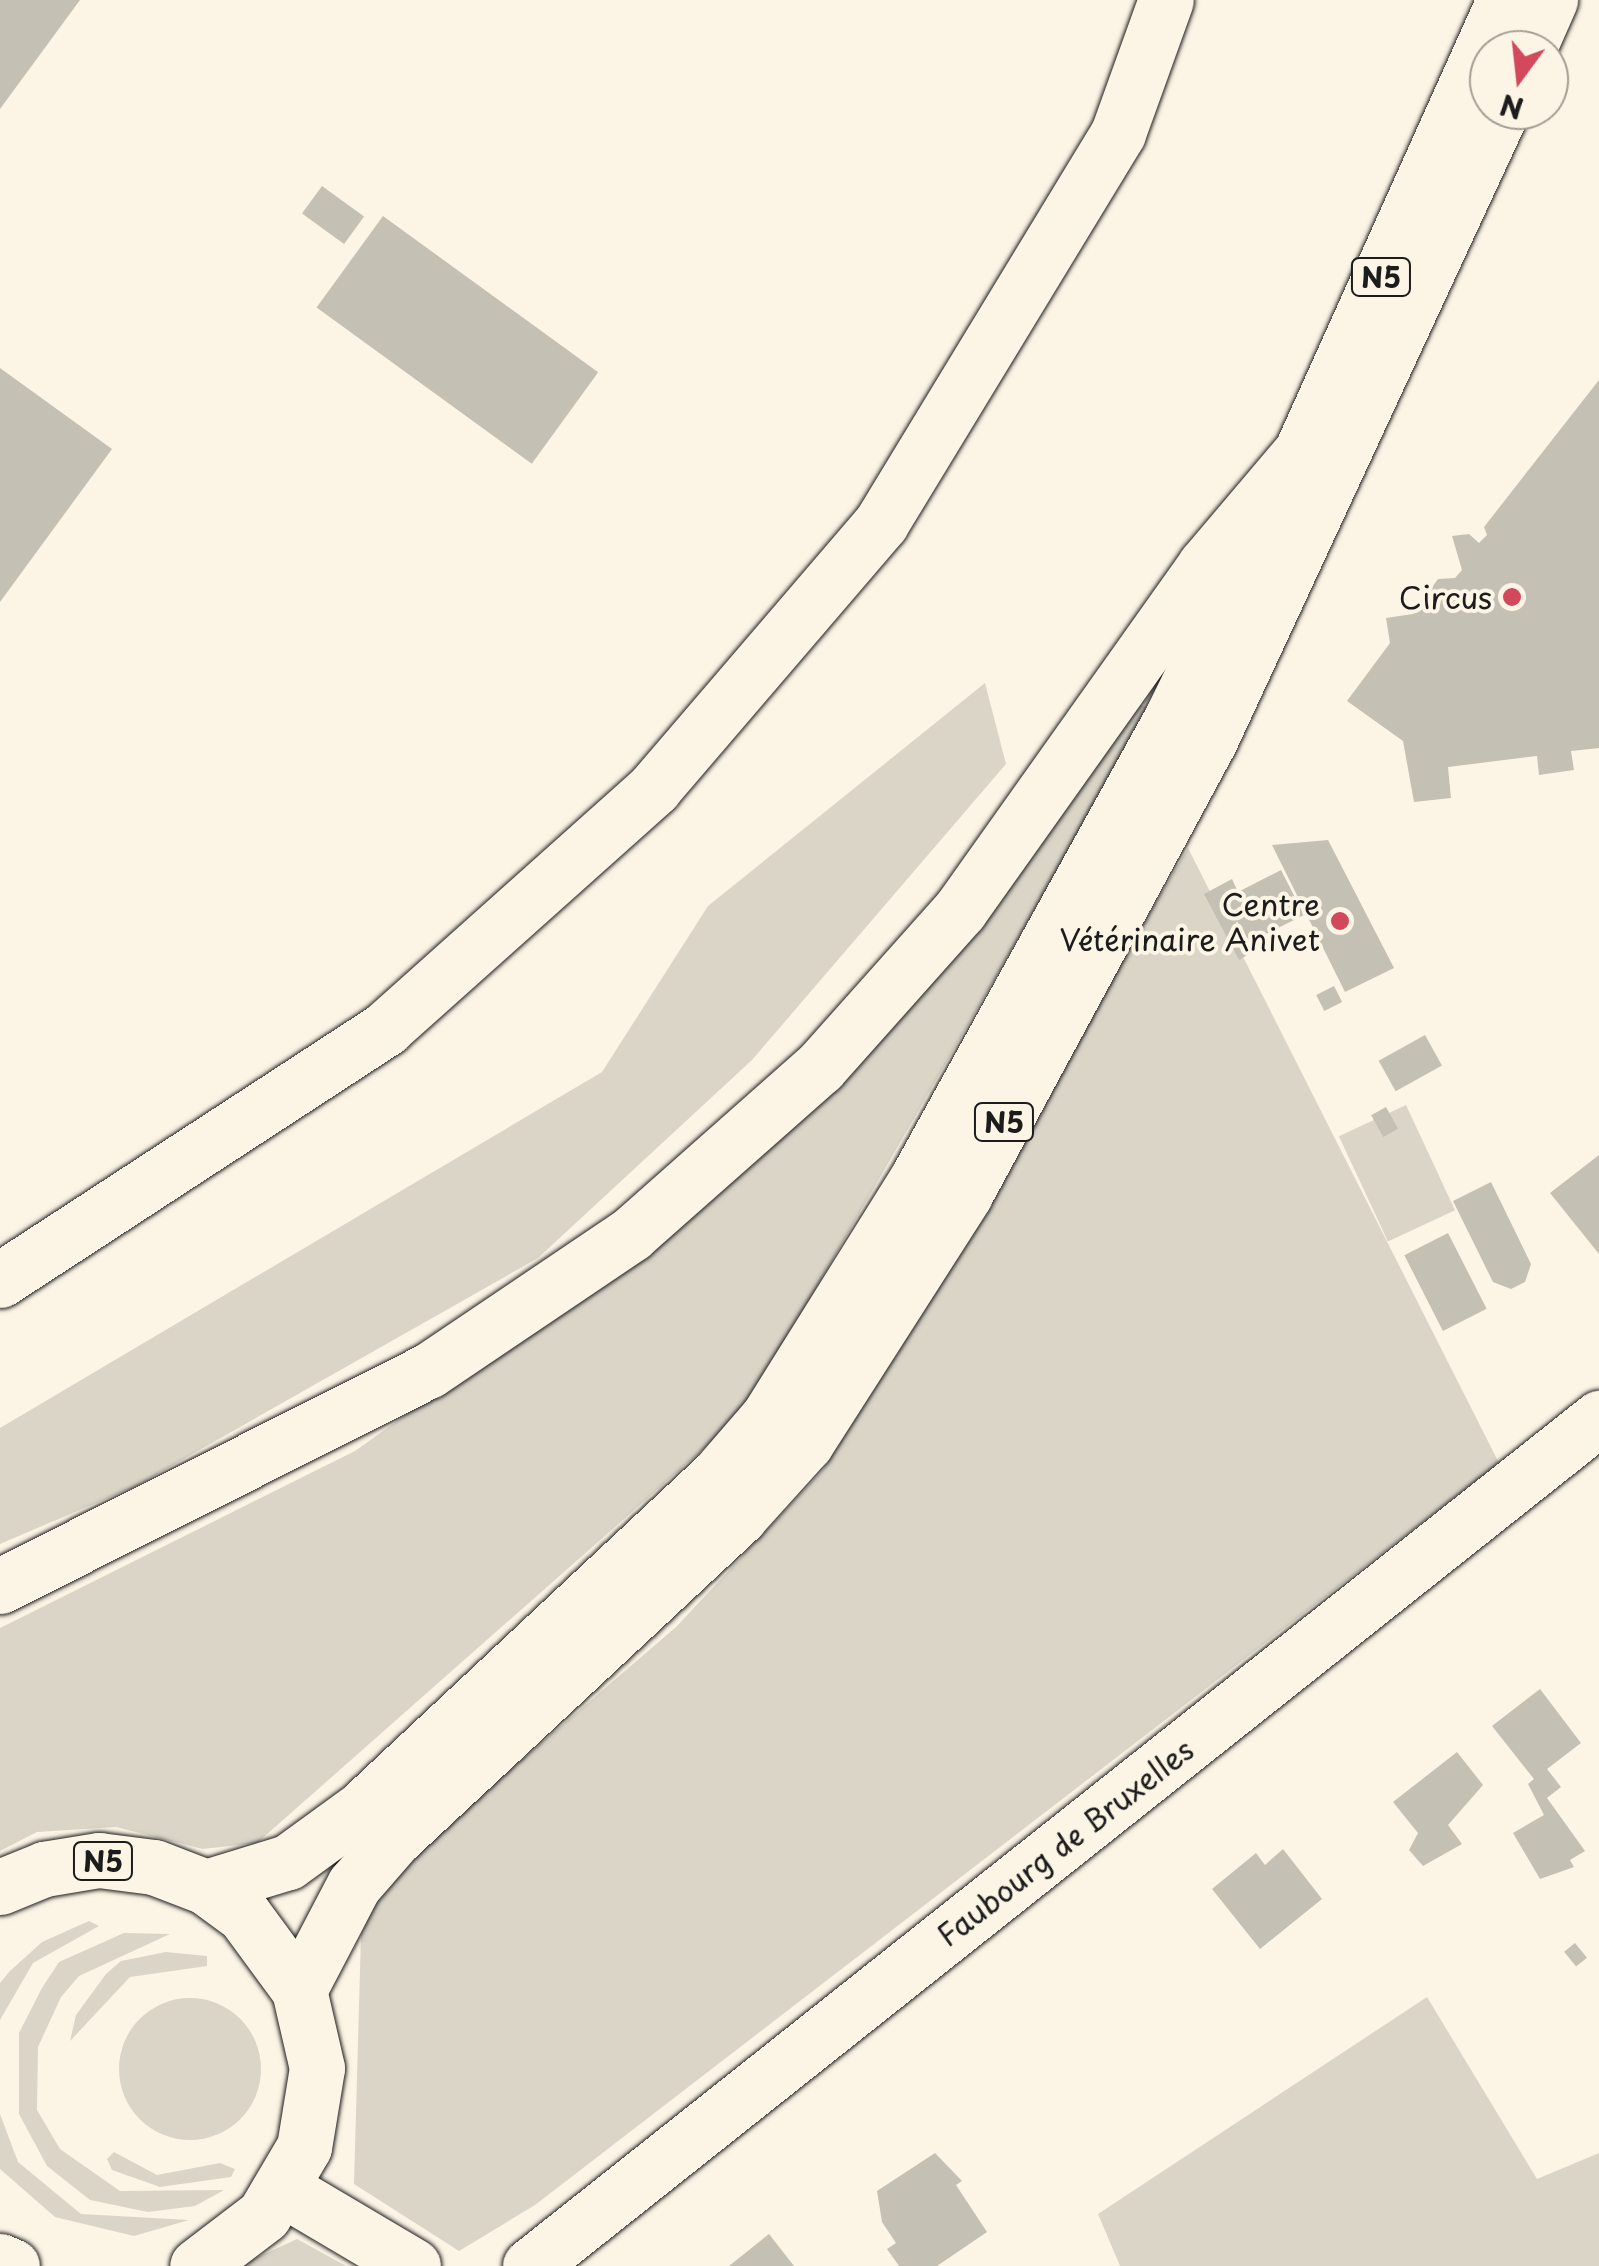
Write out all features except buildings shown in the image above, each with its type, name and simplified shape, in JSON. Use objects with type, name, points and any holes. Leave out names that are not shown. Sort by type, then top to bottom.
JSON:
[{"type":"main road","points":[[0,1280],[386,1028],[654,788],[881,524],[1118,134],[1166,0]]},
{"type":"main road","name":"N5","points":[[206,1887],[288,1862],[361,1809],[717,1476],[768,1417],[1047,952],[1302,452],[1504,0]]},
{"type":"main road","points":[[1537,30],[1550,0]]},
{"type":"main road","name":"N5","points":[[299,1990],[354,1884],[394,1839],[740,1516],[816,1427],[965,1194],[1210,740],[1493,130]]},
{"type":"main road","points":[[0,1586],[428,1371],[645,1221],[820,1067],[960,910],[1205,565],[1302,452]]},
{"type":"main road","name":"Faubourg de Bruxelles","points":[[530,2266],[1599,1418]]},
{"type":"main road","name":"N5","points":[[0,1887],[44,1868],[99,1860],[154,1867],[206,1887],[276,1949],[299,1990],[317,2068],[314,2108],[282,2189],[236,2242],[197,2266]]},
{"type":"main road","points":[[282,2189],[413,2266]]},
{"type":"main road","points":[[0,2261],[12,2266]]},
{"type":"shaded area","points":[[985,683],[1006,764],[752,1060],[538,1258],[136,1486],[0,1544],[0,1428],[602,1072],[708,906]]},
{"type":"shaded area","points":[[1132,703],[1148,707],[1123,756],[744,1413],[257,1843],[203,1849],[116,1827],[37,1832],[0,1851],[0,1628],[355,1451],[674,1223]]},
{"type":"shaded area","points":[[1188,848],[1499,1463],[535,2205],[459,2251],[354,2184],[361,1935],[388,1875],[676,1627],[823,1470]]},
{"type":"shaded area","points":[[1406,1105],[1455,1210],[1388,1241],[1339,1136]]},
{"type":"shaded area","points":[[89,1921],[99,1926],[33,1963],[0,2020],[0,1983],[10,1971],[42,1942]]},
{"type":"shaded area","points":[[124,1933],[170,1934],[79,1976],[61,1997],[38,2047],[37,2110],[60,2149],[120,2191],[224,2190],[195,2206],[148,2212],[90,2200],[47,2166],[19,2114],[19,2033],[42,1988],[59,1962]]},
{"type":"shaded area","points":[[166,1952],[207,1956],[207,1966],[130,1977],[70,2041],[76,2015],[106,1974],[121,1961]]},
{"type":"shaded area","points":[[1427,1997],[1537,2179],[1599,2153],[1599,2266],[1120,2266],[1098,2214]]},
{"type":"shaded area","points":[[190,1998],[217,2004],[240,2019],[255,2042],[261,2069],[255,2096],[240,2119],[217,2134],[190,2140],[163,2134],[140,2119],[125,2096],[119,2069],[125,2042],[140,2019],[163,2004]]},
{"type":"shaded area","points":[[0,2114],[18,2162],[81,2214],[189,2220],[134,2236],[55,2217],[0,2169]]},
{"type":"shaded area","points":[[114,2152],[157,2175],[220,2163],[235,2169],[231,2177],[160,2187],[112,2170],[107,2159]]},
{"type":"shaded area","points":[[297,2239],[346,2266],[238,2266]]},
{"type":"place","name":"Circus","points":[[1512,597]]},
{"type":"place","name":"Centre Vétérinaire Anivet","points":[[1340,921]]}]
